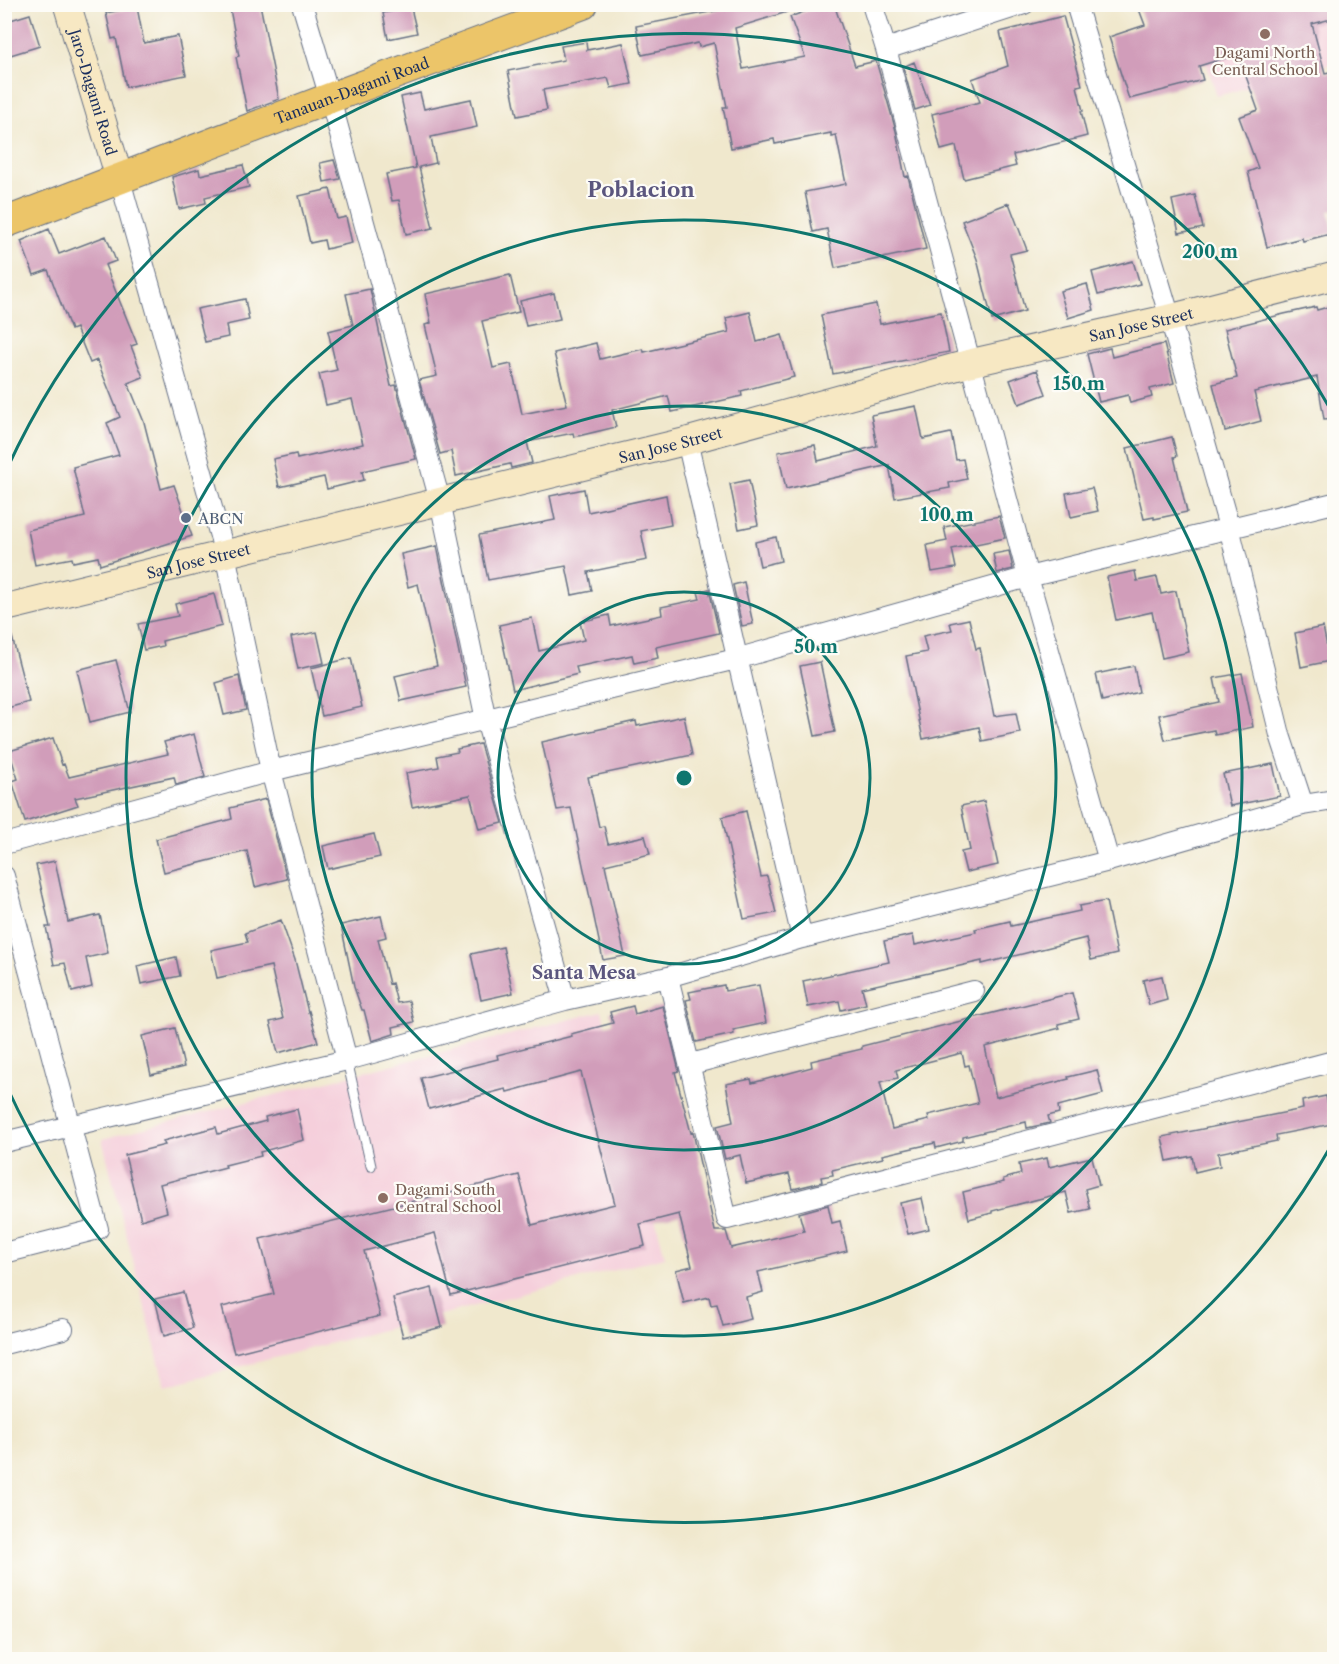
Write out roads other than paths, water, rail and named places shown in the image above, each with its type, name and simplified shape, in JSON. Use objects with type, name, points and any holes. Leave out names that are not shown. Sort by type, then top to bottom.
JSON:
[{"type":"main road","name":"Tanauan-Dagami Road","points":[[4,223],[583,4]]},
{"type":"street","name":"Jaro-Dagami Road","points":[[67,4],[120,180]]},
{"type":"street","points":[[302,4],[330,98],[440,501],[486,720],[565,1000]]},
{"type":"street","points":[[872,4],[1028,577],[1109,861]]},
{"type":"street","points":[[886,49],[1024,4]]},
{"type":"street","points":[[1076,4],[1170,318],[1229,527],[1280,735],[1303,805]]},
{"type":"street","points":[[120,180],[225,554],[271,771],[347,1060]]},
{"type":"street","name":"San Jose Street","points":[[4,608],[687,441],[970,363],[1170,318],[1335,276]]},
{"type":"street","points":[[687,441],[802,938]]},
{"type":"street","points":[[4,843],[271,771],[736,659],[1028,577],[1335,503]]},
{"type":"street","points":[[4,1142],[347,1060],[565,1000],[668,977],[802,938],[1109,861],[1303,805],[1335,800]]},
{"type":"street","points":[[4,876],[98,1229],[4,1253]]},
{"type":"street","points":[[668,977],[727,1219],[1335,1061]]},
{"type":"street","points":[[691,1064],[974,991]]},
{"type":"street","points":[[4,1344],[63,1329]]},
{"type":"lane","points":[[347,1060],[371,1166]]},
{"type":"place","name":"Dagami North Central School","points":[[1265,34]]},
{"type":"place","name":"ABCN","points":[[186,518]]},
{"type":"place","name":"Dagami South Central School","points":[[383,1198]]},
{"type":"district","name":"Poblacion","points":[[641,189]]},
{"type":"district","name":"Santa Mesa","points":[[584,973]]}]
